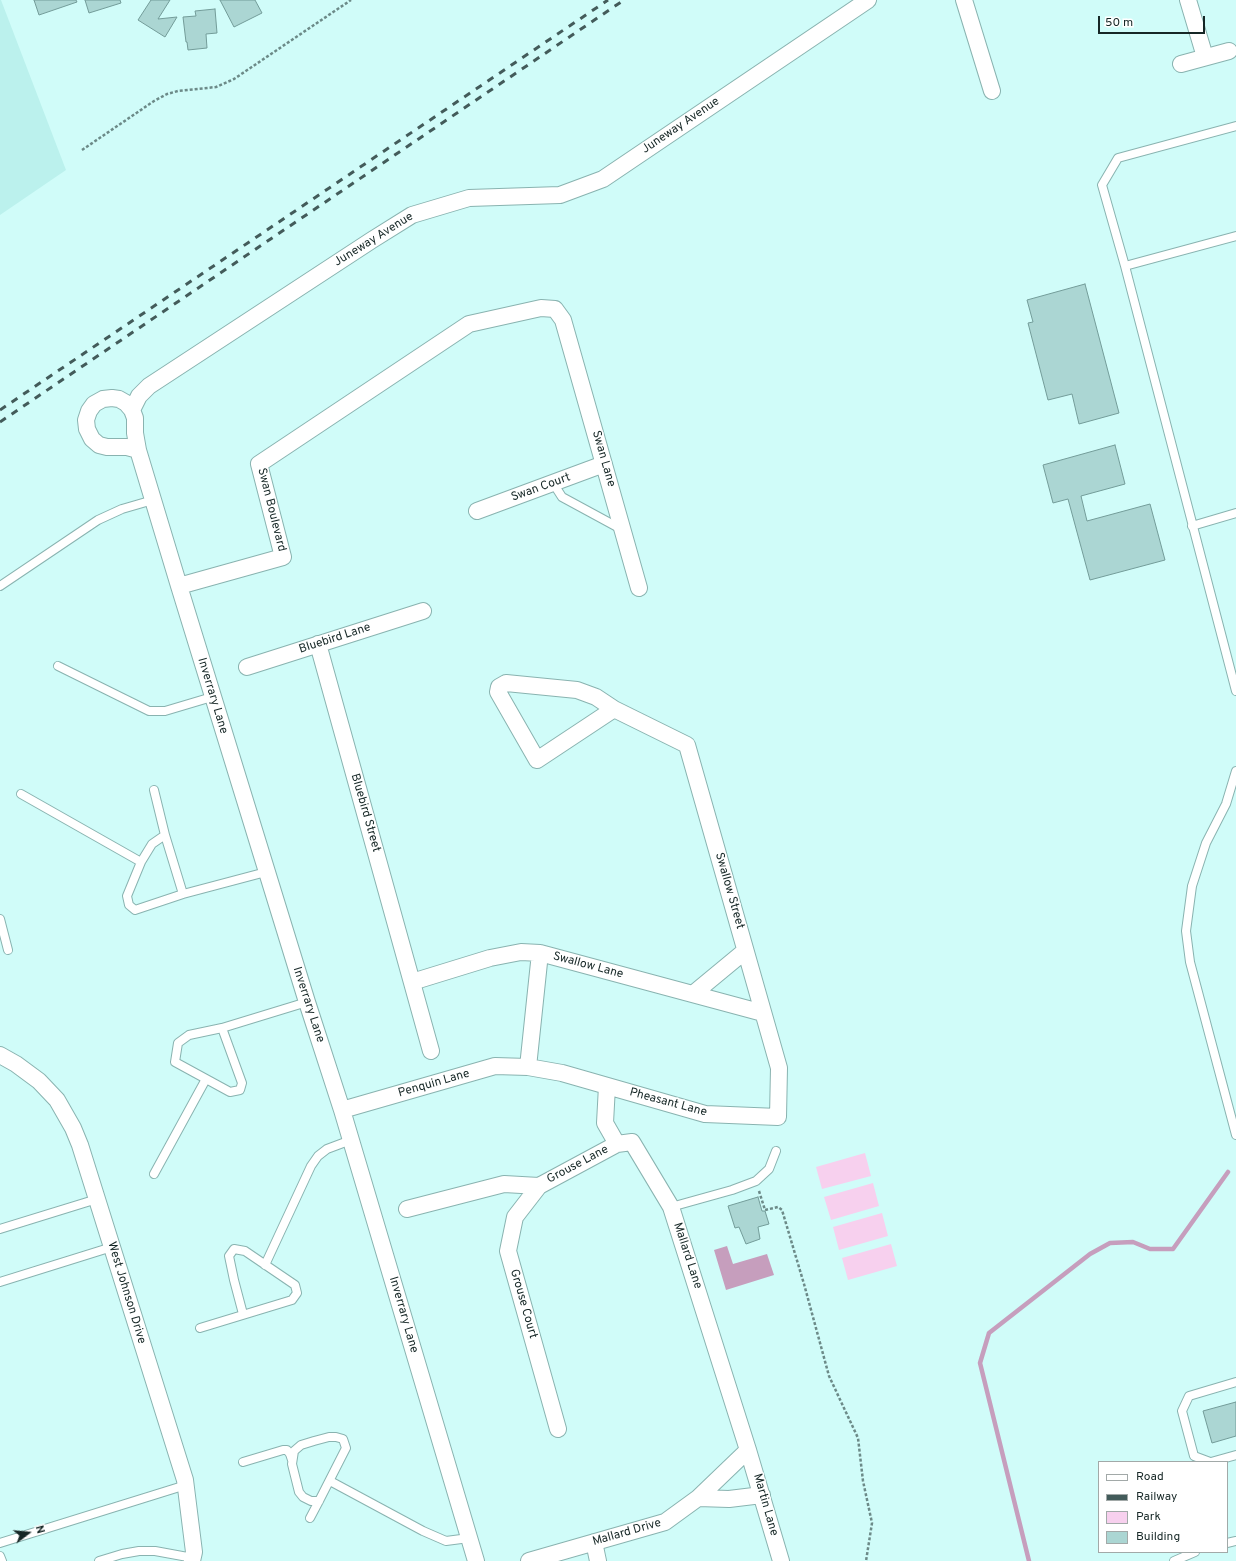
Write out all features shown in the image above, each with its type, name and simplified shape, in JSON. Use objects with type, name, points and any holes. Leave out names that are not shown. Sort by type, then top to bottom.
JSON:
[{"type":"street","name":"Juneway Avenue","points":[[132,410],[139,396],[149,386],[412,215],[469,198],[560,195],[603,179],[868,0]]},
{"type":"street","points":[[964,0],[992,91]]},
{"type":"street","points":[[1188,0],[1205,57]]},
{"type":"street","points":[[1181,64],[1229,50]]},
{"type":"street","name":"Swan Lane","points":[[430,350],[469,324],[541,308],[555,309],[563,320],[639,588]]},
{"type":"street","name":"Swan Boulevard","points":[[179,586],[283,557],[259,464],[430,350]]},
{"type":"street","points":[[132,410],[126,403],[119,399],[103,399],[94,404],[89,411],[86,420],[87,429],[92,439],[99,445],[107,447],[127,447],[138,450]]},
{"type":"street","name":"Inverrary Lane","points":[[132,410],[135,418],[135,433],[138,450],[266,872],[342,1110],[476,1561]]},
{"type":"street","name":"Swan Court","points":[[477,511],[604,464]]},
{"type":"street","name":"Bluebird Lane","points":[[247,667],[423,611]]},
{"type":"street","name":"Bluebird Street","points":[[318,644],[431,1051]]},
{"type":"street","name":"Swallow Street","points":[[614,709],[537,760],[498,692],[499,687],[506,683],[577,690],[596,697],[614,709],[687,745],[779,1068],[778,1117]]},
{"type":"street","points":[[693,994],[746,951]]},
{"type":"street","name":"Swallow Lane","points":[[412,982],[490,958],[521,952],[540,953],[764,1013]]},
{"type":"street","points":[[528,1067],[540,953]]},
{"type":"street","name":"West Johnson Drive","points":[[0,1055],[16,1064],[39,1081],[56,1100],[74,1128],[186,1485],[194,1552],[192,1559]]},
{"type":"street","name":"Penquin Lane","points":[[342,1110],[495,1066],[528,1067],[562,1073],[606,1086]]},
{"type":"street","points":[[606,1086],[605,1123],[617,1144]]},
{"type":"street","name":"Pheasant Lane","points":[[606,1086],[705,1114],[778,1117]]},
{"type":"street","name":"Mallard Lane","points":[[617,1144],[632,1142],[671,1207],[748,1450]]},
{"type":"street","name":"Grouse Lane","points":[[539,1186],[617,1144]]},
{"type":"street","points":[[407,1209],[504,1184],[539,1186]]},
{"type":"street","name":"Grouse Court","points":[[539,1186],[515,1218],[508,1251],[558,1429]]},
{"type":"street","name":"Martin Lane","points":[[748,1450],[781,1561]]},
{"type":"street","name":"Mallard Drive","points":[[529,1561],[665,1522],[698,1498],[748,1450]]},
{"type":"street","points":[[698,1498],[729,1499],[762,1495]]},
{"type":"street","points":[[594,1542],[598,1561]]},
{"type":"lane","points":[[1236,126],[1118,158],[1102,185],[1236,691]]},
{"type":"lane","points":[[1124,266],[1236,236]]},
{"type":"lane","points":[[553,483],[562,497],[623,530]]},
{"type":"lane","points":[[0,586],[98,520],[122,509],[153,500]]},
{"type":"lane","points":[[1192,526],[1236,513]]},
{"type":"lane","points":[[58,666],[149,711],[165,711],[212,697]]},
{"type":"lane","points":[[1236,771],[1226,804],[1203,850],[1192,886],[1186,931],[1190,962],[1236,1135]]},
{"type":"lane","points":[[154,790],[165,835],[183,894]]},
{"type":"lane","points":[[21,794],[141,862]]},
{"type":"lane","points":[[165,835],[152,844],[141,862],[127,896],[129,905],[135,910],[183,894],[266,872]]},
{"type":"lane","points":[[0,918],[8,950],[0,945]]},
{"type":"lane","points":[[222,1028],[242,1083],[240,1090],[230,1092],[175,1062],[178,1043],[189,1035],[222,1028],[307,1002]]},
{"type":"lane","points":[[154,1174],[206,1079]]},
{"type":"lane","points":[[265,1265],[311,1166],[318,1156],[327,1149],[351,1140]]},
{"type":"lane","points":[[671,1207],[732,1190],[756,1181],[769,1169],[776,1151]]},
{"type":"lane","points":[[0,1229],[96,1198]]},
{"type":"lane","points":[[0,1282],[112,1247]]},
{"type":"lane","points":[[200,1328],[292,1300],[297,1293],[295,1285],[245,1251],[234,1249],[229,1256],[244,1314]]},
{"type":"lane","points":[[1207,1461],[1194,1456],[1182,1411],[1189,1396],[1236,1382]]},
{"type":"lane","points":[[292,1461],[294,1451],[301,1445],[329,1438],[336,1437],[343,1439],[346,1448],[310,1518]]},
{"type":"lane","points":[[243,1462],[287,1450],[292,1461],[295,1480],[303,1497],[311,1501],[320,1501]]},
{"type":"lane","points":[[1214,1461],[1236,1455]]},
{"type":"lane","points":[[330,1481],[423,1531],[446,1541],[469,1538]]},
{"type":"lane","points":[[0,1543],[186,1485]]},
{"type":"lane","points":[[99,1561],[122,1554],[139,1551],[155,1551],[192,1559]]},
{"type":"lane","points":[[1174,1561],[1193,1553]]},
{"type":"lane","points":[[0,1556],[2,1561]]},
{"type":"path","points":[[82,150],[154,101],[167,94],[178,91],[216,87],[234,79],[351,0]]},
{"type":"path","points":[[756,1181],[765,1210],[778,1207],[782,1210],[829,1376],[858,1438],[863,1481],[872,1523],[866,1561]]},
{"type":"shaded area","points":[[0,0],[66,170],[0,215]]},
{"type":"shaded area","points":[[727,1246],[733,1264],[767,1254],[774,1275],[726,1290],[714,1250]]},
{"type":"green space","points":[[865,1153],[871,1176],[822,1189],[816,1167]]},
{"type":"green space","points":[[873,1183],[879,1206],[831,1220],[824,1197]]},
{"type":"green space","points":[[882,1213],[888,1236],[839,1250],[833,1227]]},
{"type":"green space","points":[[891,1244],[897,1266],[848,1280],[842,1258]]},
{"type":"building","points":[[34,0],[76,0],[77,2],[39,15]]},
{"type":"building","points":[[85,0],[120,0],[121,3],[89,13]]},
{"type":"building","points":[[151,0],[170,0],[158,19],[177,17],[165,37],[138,20]]},
{"type":"building","points":[[220,0],[255,0],[262,13],[234,27]]},
{"type":"building","points":[[215,9],[217,33],[206,34],[207,48],[188,50],[183,17],[196,16],[195,11]]},
{"type":"building","points":[[1085,284],[1119,413],[1079,424],[1072,394],[1048,400],[1028,323],[1033,322],[1027,300]]},
{"type":"building","points":[[1115,445],[1125,484],[1081,496],[1087,521],[1150,504],[1165,560],[1090,580],[1068,499],[1053,503],[1043,465]]},
{"type":"building","points":[[758,1197],[762,1211],[765,1211],[769,1224],[758,1227],[760,1239],[746,1244],[739,1227],[735,1228],[728,1206]]},
{"type":"building","points":[[1236,1402],[1236,1436],[1212,1443],[1203,1411]]},
{"type":"waterway","points":[[1029,1561],[980,1363],[989,1333],[1090,1254],[1110,1243],[1133,1242],[1150,1249],[1173,1249],[1228,1172]]},
{"type":"railway","points":[[0,410],[608,0]]},
{"type":"railway","points":[[0,422],[624,0]]}]
